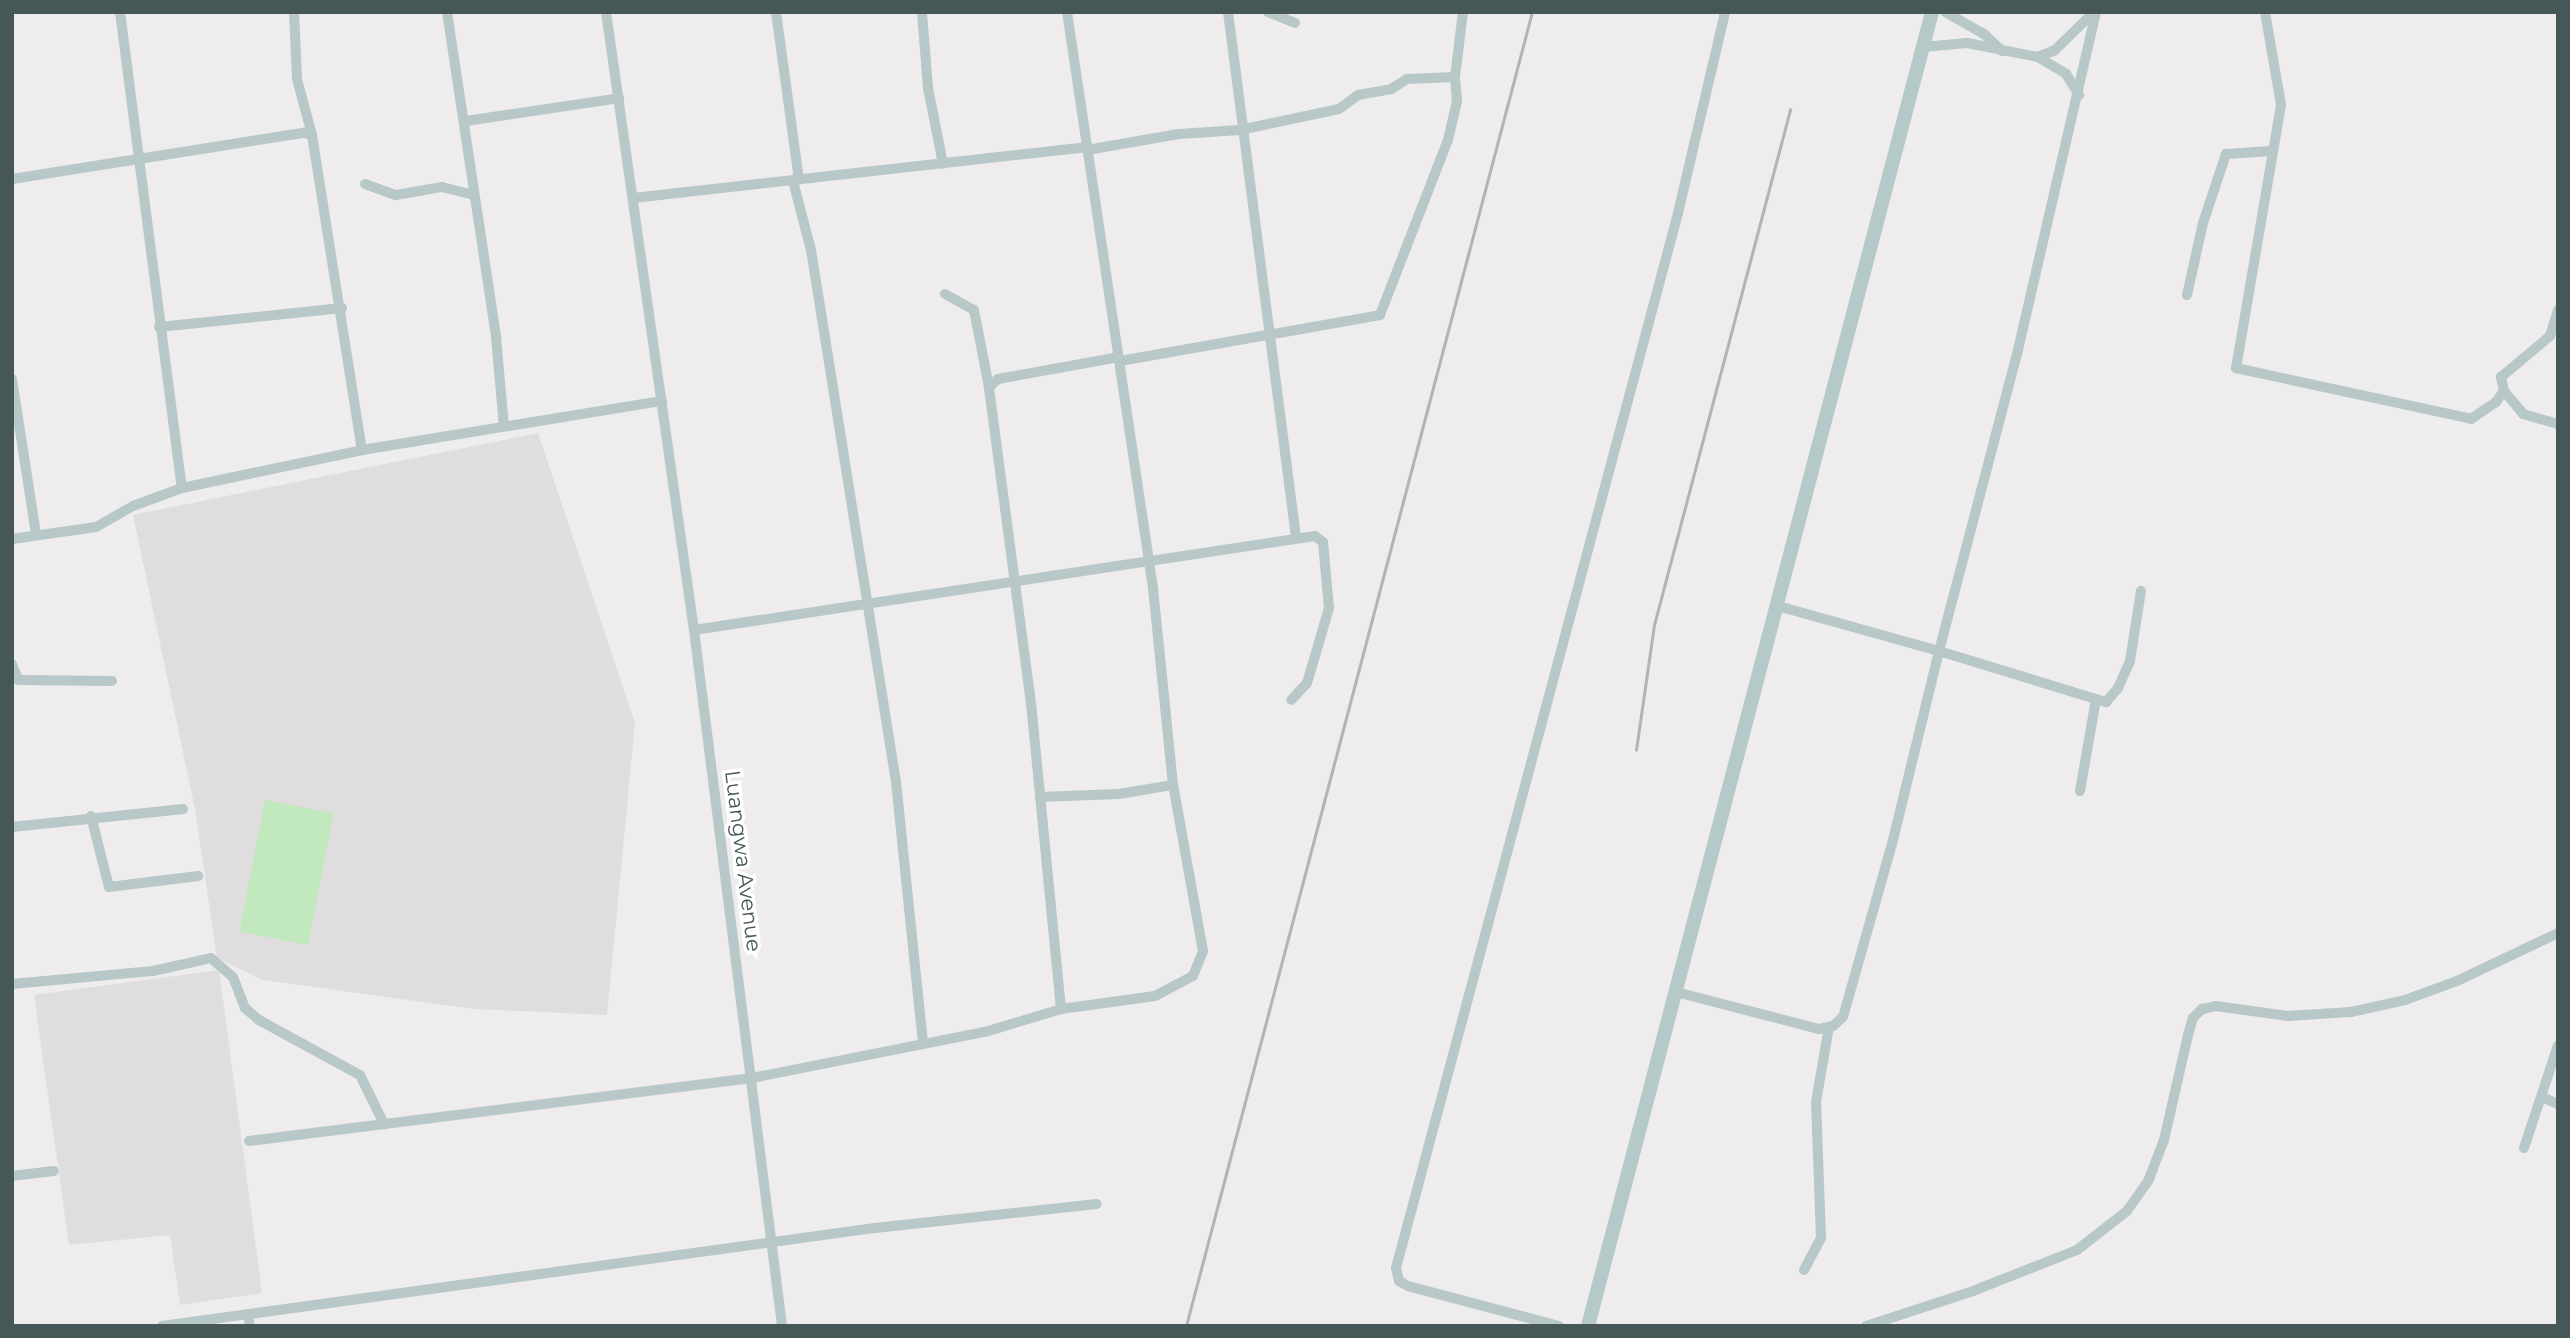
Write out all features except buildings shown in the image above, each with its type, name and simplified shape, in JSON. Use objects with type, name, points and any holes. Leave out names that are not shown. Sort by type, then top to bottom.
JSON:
[{"type":"main road","points":[[1588,1326],[1932,12]]},
{"type":"street","points":[[120,12],[182,488]]},
{"type":"street","points":[[294,12],[297,79],[312,135],[342,309],[362,450]]},
{"type":"street","points":[[447,12],[466,121],[473,195],[496,337],[504,427]]},
{"type":"street","name":"Luangwa Avenue","points":[[606,12],[694,630],[774,1244],[782,1326]]},
{"type":"street","points":[[776,12],[796,180],[811,250],[865,606],[896,782],[923,1044]]},
{"type":"street","points":[[922,12],[928,88],[943,164]]},
{"type":"street","points":[[249,1142],[752,1078],[923,1044],[1061,1009],[1155,996],[1177,988],[1199,966],[1203,951],[1173,785],[1148,559],[1067,12]]},
{"type":"street","points":[[1228,12],[1240,130],[1296,537]]},
{"type":"street","points":[[1268,12],[1295,23]]},
{"type":"street","points":[[989,387],[998,379],[1380,316],[1448,140],[1457,101],[1455,77],[1463,12]]},
{"type":"street","points":[[1559,1326],[1408,1286],[1399,1280],[1396,1268],[1664,267],[1726,12]]},
{"type":"street","points":[[1945,12],[1984,34],[2004,52]]},
{"type":"street","points":[[2038,57],[2055,50],[2095,12]]},
{"type":"street","points":[[1676,992],[1819,1029],[1829,1027],[1843,1017],[2079,95],[2095,12]]},
{"type":"street","points":[[2264,12],[2281,105],[2236,368],[2471,419],[2496,402],[2504,391]]},
{"type":"street","points":[[1923,47],[1967,43],[2038,57],[2066,74],[2079,95]]},
{"type":"street","points":[[633,198],[1086,148],[1178,134],[1240,130],[1339,109],[1357,95],[1391,89],[1407,79],[1455,77]]},
{"type":"street","points":[[466,121],[619,98]]},
{"type":"street","points":[[12,179],[312,135]]},
{"type":"street","points":[[2187,295],[2203,223],[2226,154],[2272,151]]},
{"type":"street","points":[[365,184],[396,195],[442,187],[473,195]]},
{"type":"street","points":[[945,294],[974,310],[989,387],[1015,579],[1061,1009]]},
{"type":"street","points":[[159,327],[342,309]]},
{"type":"street","points":[[2558,310],[2550,336],[2501,377],[2504,391],[2523,414],[2558,424]]},
{"type":"street","points":[[12,379],[36,534]]},
{"type":"street","points":[[12,539],[96,527],[133,506],[182,488],[362,450],[662,401]]},
{"type":"street","points":[[694,630],[865,606],[1015,579],[1296,537],[1322,539],[1329,608],[1307,683],[1291,700]]},
{"type":"street","points":[[1778,606],[1939,650],[2106,702],[2118,688],[2130,661],[2141,591]]},
{"type":"street","points":[[12,664],[18,680],[112,681]]},
{"type":"street","points":[[2080,791],[2096,699]]},
{"type":"street","points":[[1040,797],[1119,794],[1173,785]]},
{"type":"street","points":[[12,827],[183,808]]},
{"type":"street","points":[[91,817],[110,887],[198,876]]},
{"type":"street","points":[[1866,1326],[1973,1291],[2077,1250],[2127,1211],[2149,1179],[2164,1140],[2188,1035],[2193,1018],[2202,1009],[2216,1006],[2288,1016],[2351,1012],[2405,1000],[2457,981],[2558,933]]},
{"type":"street","points":[[12,984],[153,971],[211,958],[233,977],[245,1008],[260,1020],[360,1075],[384,1124]]},
{"type":"street","points":[[1804,1270],[1821,1238],[1816,1102],[1829,1027]]},
{"type":"street","points":[[2524,1147],[2558,1046]]},
{"type":"street","points":[[2542,1097],[2558,1104]]},
{"type":"street","points":[[12,1176],[54,1171]]},
{"type":"street","points":[[162,1326],[774,1244],[1097,1204]]},
{"type":"street","points":[[248,1314],[250,1326]]},
{"type":"shaded area","points":[[538,433],[635,723],[607,1015],[474,1009],[263,980],[217,958],[195,809],[133,515]]},
{"type":"shaded area","points":[[219,970],[262,1293],[180,1305],[170,1235],[69,1245],[34,995]]},
{"type":"green space","points":[[265,800],[334,813],[308,945],[239,932]]},
{"type":"railway","points":[[1186,1326],[1532,12]]},
{"type":"railway","points":[[1636,750],[1654,625],[1790,110]]}]
